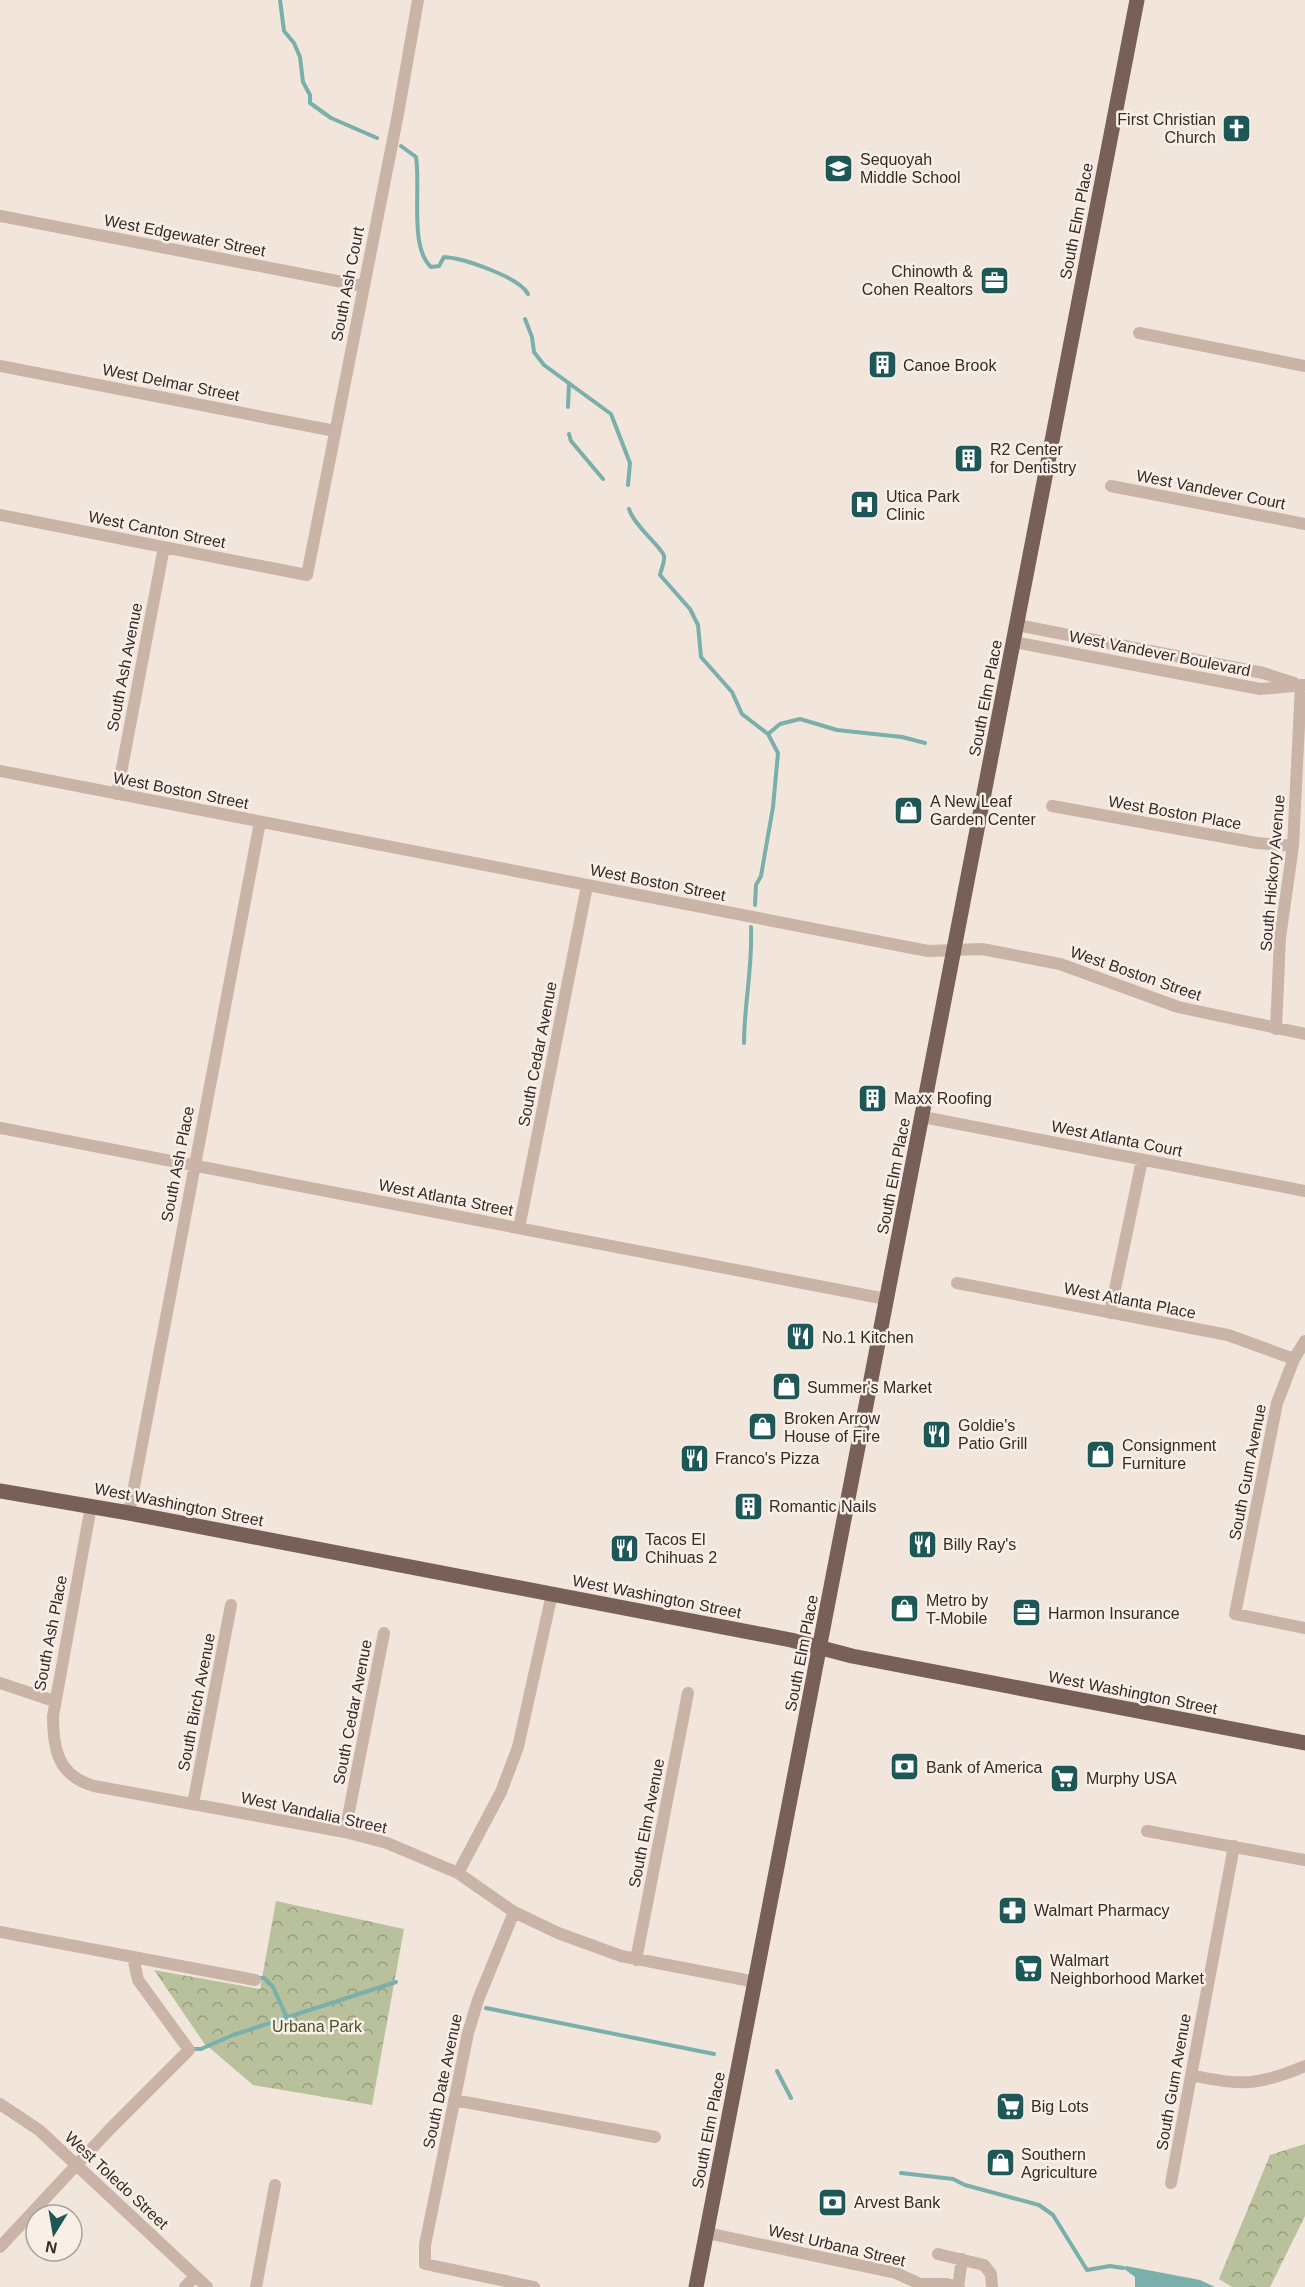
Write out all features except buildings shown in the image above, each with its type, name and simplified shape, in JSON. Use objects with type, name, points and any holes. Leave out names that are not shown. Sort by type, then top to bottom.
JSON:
[{"type":"main road","name":"South Elm Place","points":[[696,2287],[1137,0]]},
{"type":"main road","name":"West Washington Street","points":[[0,1491],[129,1512],[1305,1743]]},
{"type":"street","name":"South Ash Court","points":[[307,574],[398,114],[418,0]]},
{"type":"street","name":"West Edgewater Street","points":[[0,216],[363,286]]},
{"type":"street","points":[[1139,333],[1305,366]]},
{"type":"street","name":"West Delmar Street","points":[[0,366],[335,431]]},
{"type":"street","name":"West Vandever Court","points":[[1111,486],[1305,524]]},
{"type":"street","name":"West Canton Street","points":[[0,515],[307,574]]},
{"type":"street","name":"South Ash Avenue","points":[[117,794],[164,547]]},
{"type":"street","name":"West Vandever Boulevard","points":[[1017,625],[1263,673],[1303,685]]},
{"type":"street","name":"West Vandever Boulevard","points":[[1014,642],[1260,689],[1303,685]]},
{"type":"street","name":"South Hickory Avenue","points":[[1276,1029],[1280,984],[1280,939],[1293,846],[1303,685]]},
{"type":"street","name":"West Boston Street","points":[[0,771],[928,951],[982,949],[1060,964],[1178,1007],[1305,1034]]},
{"type":"street","name":"West Boston Place","points":[[1052,806],[1257,843],[1293,846]]},
{"type":"street","name":"South Ash Place","points":[[129,1512],[260,822]]},
{"type":"street","name":"South Cedar Avenue","points":[[519,1228],[587,886]]},
{"type":"street","name":"West Atlanta Court","points":[[923,1117],[1305,1191]]},
{"type":"street","name":"West Atlanta Street","points":[[0,1128],[886,1299]]},
{"type":"street","points":[[1110,1313],[1142,1160]]},
{"type":"street","name":"West Atlanta Place","points":[[957,1283],[1228,1335],[1294,1359]]},
{"type":"street","name":"South Gum Avenue","points":[[1305,1341],[1294,1359],[1277,1403],[1235,1614],[1305,1628]]},
{"type":"street","name":"South Ash Place","points":[[62,1766],[53,1745],[54,1701],[92,1506]]},
{"type":"street","points":[[458,1873],[501,1792],[518,1747],[552,1594]]},
{"type":"street","name":"South Birch Avenue","points":[[193,1804],[231,1605]]},
{"type":"street","name":"South Cedar Avenue","points":[[345,1832],[384,1633]]},
{"type":"street","points":[[0,1683],[54,1701]]},
{"type":"street","name":"South Elm Avenue","points":[[636,1960],[688,1693]]},
{"type":"street","name":"West Vandalia Street","points":[[62,1766],[73,1778],[83,1783],[345,1832],[412,1851],[458,1873],[514,1912],[558,1933],[636,1960],[756,1982]]},
{"type":"street","points":[[1148,1831],[1305,1860]]},
{"type":"street","name":"South Gum Avenue","points":[[1171,2183],[1234,1846]]},
{"type":"street","name":"South Date Avenue","points":[[514,1912],[478,2000],[454,2100],[425,2245],[425,2264],[534,2287]]},
{"type":"street","points":[[0,1932],[255,1980]]},
{"type":"street","points":[[0,2247],[189,2050],[138,1980],[133,1958]]},
{"type":"street","points":[[1191,2075],[1244,2084],[1267,2081],[1305,2066]]},
{"type":"street","points":[[454,2100],[655,2137]]},
{"type":"street","name":"West Toledo Street","points":[[0,2104],[39,2130],[207,2287]]},
{"type":"street","points":[[256,2287],[275,2185]]},
{"type":"street","name":"West Urbana Street","points":[[707,2233],[896,2273],[920,2284],[946,2284],[958,2287]]},
{"type":"street","points":[[938,2254],[984,2265],[991,2274],[993,2287]]},
{"type":"street","points":[[958,2287],[963,2259]]},
{"type":"street","points":[[185,2287],[195,2276]]},
{"type":"green space","name":"Urbana Park","points":[[276,1901],[404,1929],[372,2105],[253,2085],[204,2043],[154,1970],[260,1989]]},
{"type":"green space","points":[[1305,2144],[1305,2216],[1270,2287],[1232,2287],[1219,2279],[1270,2155]]},
{"type":"water","points":[[1126,2266],[1200,2280],[1215,2287],[1135,2287],[1135,2277],[1123,2268]]},
{"type":"waterway","points":[[280,0],[284,31],[294,43],[300,57],[303,82],[310,95],[310,103],[331,118],[377,138]]},
{"type":"waterway","points":[[401,146],[416,157],[418,232],[424,258],[431,267],[439,266],[444,257],[464,261],[514,281],[528,294]]},
{"type":"waterway","points":[[525,319],[532,337],[534,352],[544,365],[611,414],[630,463],[628,485]]},
{"type":"waterway","points":[[568,407],[569,383]]},
{"type":"waterway","points":[[569,434],[571,441],[603,479]]},
{"type":"waterway","points":[[629,509],[636,522],[664,556],[660,575],[690,609],[698,625],[701,657],[732,692],[742,714],[768,734],[778,753],[773,807],[761,876],[756,885],[755,905]]},
{"type":"waterway","points":[[768,734],[780,724],[800,719],[837,730],[902,737],[925,743]]},
{"type":"waterway","points":[[744,1043],[751,927]]},
{"type":"waterway","points":[[258,1978],[264,1978],[273,1987],[288,2020]]},
{"type":"waterway","points":[[192,2049],[201,2049],[233,2035],[396,1982]]},
{"type":"waterway","points":[[486,2008],[714,2054]]},
{"type":"waterway","points":[[777,2071],[791,2098]]},
{"type":"waterway","points":[[901,2173],[953,2179],[965,2185],[1039,2205],[1053,2215],[1087,2270],[1110,2266],[1123,2268]]},
{"type":"place","name":"First Christian Church","points":[[1237,128]]},
{"type":"place","name":"Sequoyah Middle School","points":[[839,168]]},
{"type":"place","name":"Chinowth & Cohen Realtors","points":[[994,280]]},
{"type":"place","name":"Canoe Brook","points":[[882,365]]},
{"type":"place","name":"R2 Center for Dentistry","points":[[969,458]]},
{"type":"place","name":"Utica Park Clinic","points":[[865,505]]},
{"type":"place","name":"A New Leaf Garden Center","points":[[909,810]]},
{"type":"place","name":"Maxx Roofing","points":[[873,1098]]},
{"type":"place","name":"No.1 Kitchen","points":[[801,1337]]},
{"type":"place","name":"Summer's Market","points":[[786,1387]]},
{"type":"place","name":"Broken Arrow House of Fire","points":[[763,1427]]},
{"type":"place","name":"Goldie's Patio Grill","points":[[937,1434]]},
{"type":"place","name":"Consignment Furniture","points":[[1101,1454]]},
{"type":"place","name":"Franco's Pizza","points":[[694,1458]]},
{"type":"place","name":"Romantic Nails","points":[[748,1506]]},
{"type":"place","name":"Billy Ray's","points":[[922,1544]]},
{"type":"place","name":"Tacos El Chihuas 2","points":[[624,1548]]},
{"type":"place","name":"Metro by T-Mobile","points":[[905,1609]]},
{"type":"place","name":"Harmon Insurance","points":[[1027,1613]]},
{"type":"place","name":"Bank of America","points":[[905,1767]]},
{"type":"place","name":"Murphy USA","points":[[1065,1778]]},
{"type":"place","name":"Walmart Pharmacy","points":[[1013,1910]]},
{"type":"place","name":"Walmart Neighborhood Market","points":[[1029,1969]]},
{"type":"place","name":"Big Lots","points":[[1010,2106]]},
{"type":"place","name":"Southern Agriculture","points":[[1000,2163]]},
{"type":"place","name":"Arvest Bank","points":[[833,2202]]}]
